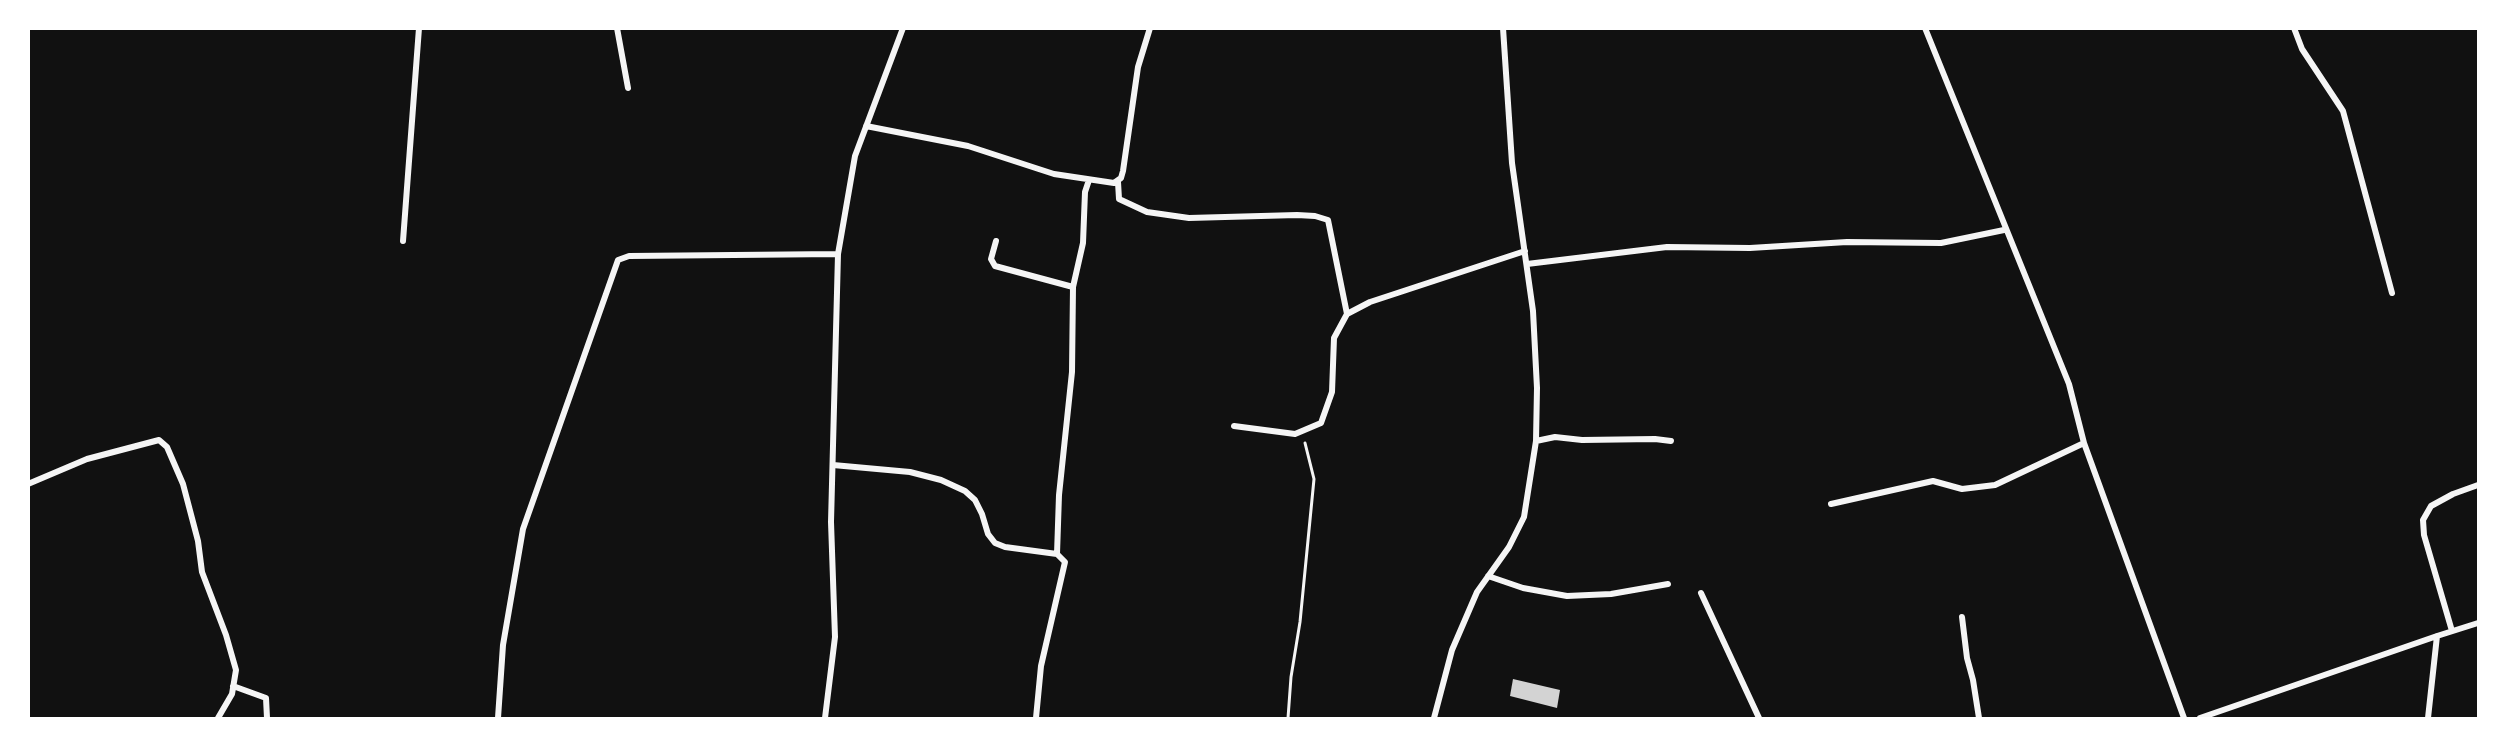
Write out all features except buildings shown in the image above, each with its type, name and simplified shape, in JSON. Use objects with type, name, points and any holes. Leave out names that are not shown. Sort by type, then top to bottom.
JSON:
[{"type":"street","points":[[403,241],[419,28]]},
{"type":"street","points":[[617,28],[628,88]]},
{"type":"street","points":[[825,718],[835,637],[831,522],[838,254],[855,156],[903,28]]},
{"type":"street","points":[[1150,28],[1138,67],[1123,171],[1118,182],[1119,199],[1148,212],[1189,218],[1297,215],[1316,216],[1328,220],[1347,314]]},
{"type":"street","points":[[1434,718],[1452,650],[1477,592],[1509,547],[1524,517],[1536,441],[1537,388],[1534,322],[1512,163],[1503,28]]},
{"type":"street","points":[[1925,28],[2004,230],[2069,384],[2084,443],[2184,718]]},
{"type":"street","points":[[2294,28],[2302,49],[2343,111],[2392,292]]},
{"type":"street","points":[[866,126],[968,146],[1054,174],[1104,183],[1118,182]]},
{"type":"street","points":[[1057,554],[1059,495],[1072,372],[1073,287],[1083,243],[1085,192],[1089,180]]},
{"type":"street","points":[[1527,264],[1667,247],[1750,248],[1856,242],[1941,243],[2004,230]]},
{"type":"street","points":[[996,241],[991,259],[995,266],[1073,287]]},
{"type":"street","points":[[1234,426],[1295,434],[1321,423],[1332,392],[1334,338],[1347,314],[1370,302],[1525,251]]},
{"type":"street","points":[[498,718],[503,645],[523,530],[618,260],[629,256],[838,254]]},
{"type":"street","points":[[1536,441],[1555,437],[1582,440],[1655,439],[1671,441]]},
{"type":"street","points":[[28,484],[87,459],[159,440],[167,447],[183,484],[198,541],[202,572],[226,634],[236,670],[232,694],[218,718]]},
{"type":"street","points":[[1832,504],[1934,482],[1962,489],[1995,485],[2084,443]]},
{"type":"street","points":[[832,465],[910,472],[941,480],[965,491],[975,500],[988,534],[995,543],[1005,547],[1057,554],[1065,562],[1041,666],[1036,718]]},
{"type":"street","points":[[2452,631],[2424,535],[2423,520],[2431,506],[2453,494],[2478,485]]},
{"type":"street","points":[[1488,576],[1523,588],[1567,596],[1611,594],[1668,584]]},
{"type":"street","points":[[1701,593],[1759,718]]},
{"type":"street","points":[[1962,617],[1967,658],[1979,718]]},
{"type":"street","points":[[2200,718],[2478,623]]},
{"type":"street","points":[[2428,718],[2437,636]]},
{"type":"street","points":[[233,686],[266,698],[267,718]]},
{"type":"path","points":[[1288,718],[1314,479],[1307,445],[1295,434]]}]
